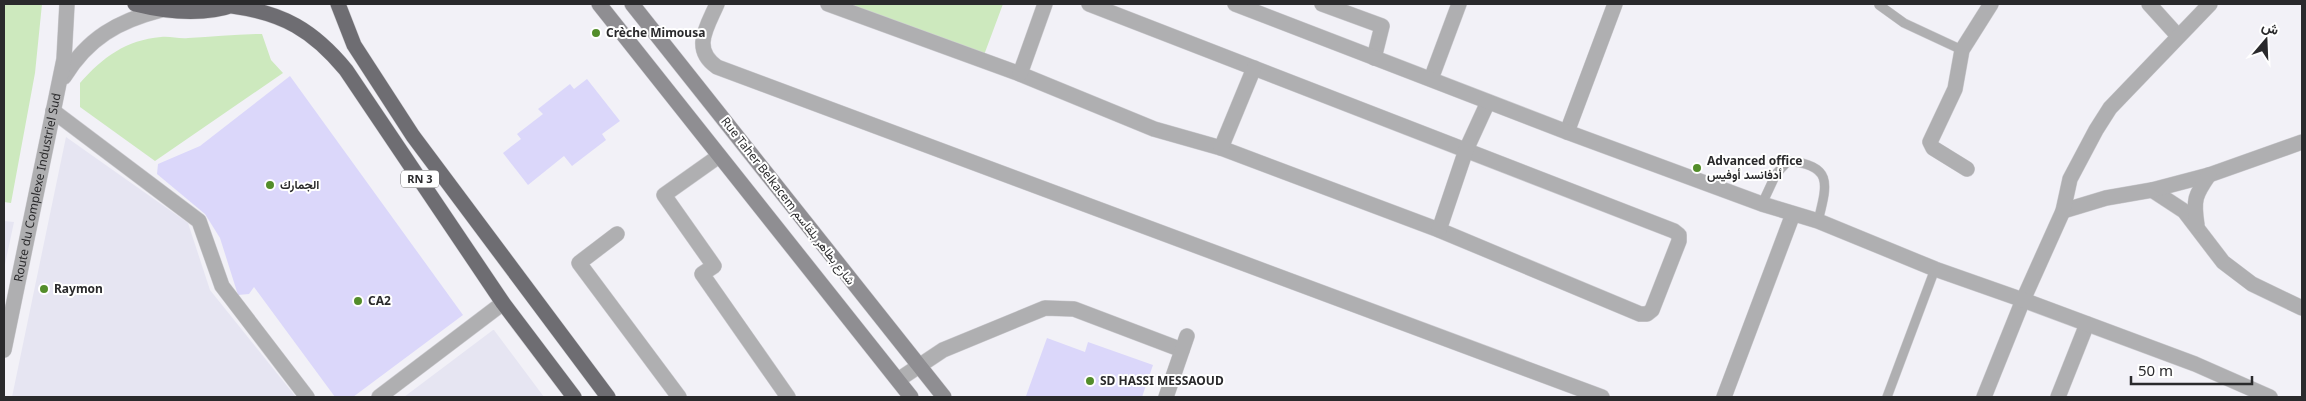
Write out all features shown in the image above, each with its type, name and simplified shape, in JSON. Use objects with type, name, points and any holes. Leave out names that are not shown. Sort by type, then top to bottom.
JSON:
[{"type":"highway","points":[[135,4],[161,10],[196,12],[234,5]]},
{"type":"highway","name":"RN 3","points":[[338,4],[354,45],[413,136],[608,397]]},
{"type":"highway","name":"RN 3","points":[[234,5],[284,18],[308,32],[329,49],[346,70],[503,302],[574,397]]},
{"type":"main road","name":"Rue Taher Belkacem شارع بطاهر بلقاسم","points":[[599,4],[911,397]]},
{"type":"main road","name":"Rue Taher Belkacem شارع بطاهر بلقاسم","points":[[632,4],[944,397]]},
{"type":"street","name":"Route du Complexe Industriel Sud","points":[[4,350],[59,84],[67,32],[67,4]]},
{"type":"street","points":[[716,4],[702,43],[704,54],[717,67],[1602,397]]},
{"type":"street","points":[[828,4],[1020,74],[1154,129],[1221,148],[1439,230],[1640,314],[1647,314],[1652,310],[1679,242],[1679,235],[1674,231],[1089,4]]},
{"type":"street","points":[[1020,74],[1046,4]]},
{"type":"street","points":[[1322,4],[1382,26],[1374,58]]},
{"type":"street","points":[[1431,79],[1459,4]]},
{"type":"street","points":[[1568,132],[1614,4]]},
{"type":"street","points":[[1967,169],[1933,148],[1930,142],[1955,89],[1962,50],[1991,4]]},
{"type":"street","points":[[2148,4],[2178,36]]},
{"type":"street","points":[[1984,397],[2023,300],[2063,211],[2070,179],[2110,108],[2210,4]]},
{"type":"street","points":[[1244,5],[1488,102],[1762,204],[1818,221],[1935,269],[2195,364],[2265,396]]},
{"type":"street","points":[[59,84],[73,62],[98,38],[112,28],[136,17],[161,10]]},
{"type":"street","points":[[1221,148],[1254,68]]},
{"type":"street","points":[[1439,230],[1466,150],[1488,102]]},
{"type":"street","points":[[53,111],[199,221],[222,286],[307,397]]},
{"type":"street","points":[[2063,211],[2106,198],[2152,190],[2209,174],[2302,142]]},
{"type":"street","points":[[719,156],[664,195],[714,266],[702,274],[788,397]]},
{"type":"street","points":[[2197,226],[2194,206],[2196,194],[2209,174]]},
{"type":"street","points":[[2152,190],[2184,211],[2223,262],[2252,284],[2302,308]]},
{"type":"street","points":[[1724,397],[1793,214]]},
{"type":"street","points":[[617,234],[579,263],[679,397]]},
{"type":"street","points":[[379,397],[503,302]]},
{"type":"street","points":[[898,380],[943,350],[1045,308],[1074,309],[1185,343],[1166,397]]},
{"type":"street","points":[[2058,397],[2087,324]]},
{"type":"lane","points":[[1879,5],[1904,23],[1962,50]]},
{"type":"lane","points":[[1762,204],[1776,174],[1788,161],[1806,162],[1817,168],[1824,176],[1825,191],[1818,221]]},
{"type":"lane","points":[[1887,397],[1935,269]]},
{"type":"shaded area","points":[[66,137],[188,223],[210,290],[296,397],[12,397]]},
{"type":"shaded area","points":[[4,221],[14,222],[4,269]]},
{"type":"shaded area","points":[[493,330],[544,397],[404,397]]},
{"type":"green space","points":[[4,4],[42,4],[35,73],[11,203],[4,202]]},
{"type":"green space","points":[[846,4],[1003,4],[984,55]]},
{"type":"green space","points":[[262,34],[271,60],[283,73],[155,161],[80,107],[80,83],[97,65],[126,46],[161,37],[185,38]]},
{"type":"building","points":[[290,76],[463,315],[353,397],[335,397],[254,287],[249,294],[238,295],[220,238],[205,214],[157,174],[158,164],[200,146]]},
{"type":"building","points":[[587,79],[620,121],[602,134],[606,140],[572,166],[564,156],[528,185],[503,153],[521,139],[517,134],[543,114],[538,109],[570,84],[574,89]]},
{"type":"building","name":"SD HASSI MESSAOUD","points":[[1047,338],[1085,352],[1088,342],[1153,365],[1142,397],[1026,396]]},
{"type":"place","name":"Crèche Mimousa","points":[[596,33]]},
{"type":"place","name":"Advanced office أدفانسد أوفيس","points":[[1697,168]]},
{"type":"place","name":"الجمارك","points":[[270,185]]},
{"type":"place","name":"Raymon","points":[[44,289]]},
{"type":"place","name":"CA2","points":[[358,301]]},
{"type":"place","name":"SD HASSI MESSAOUD","points":[[1090,381]]}]
